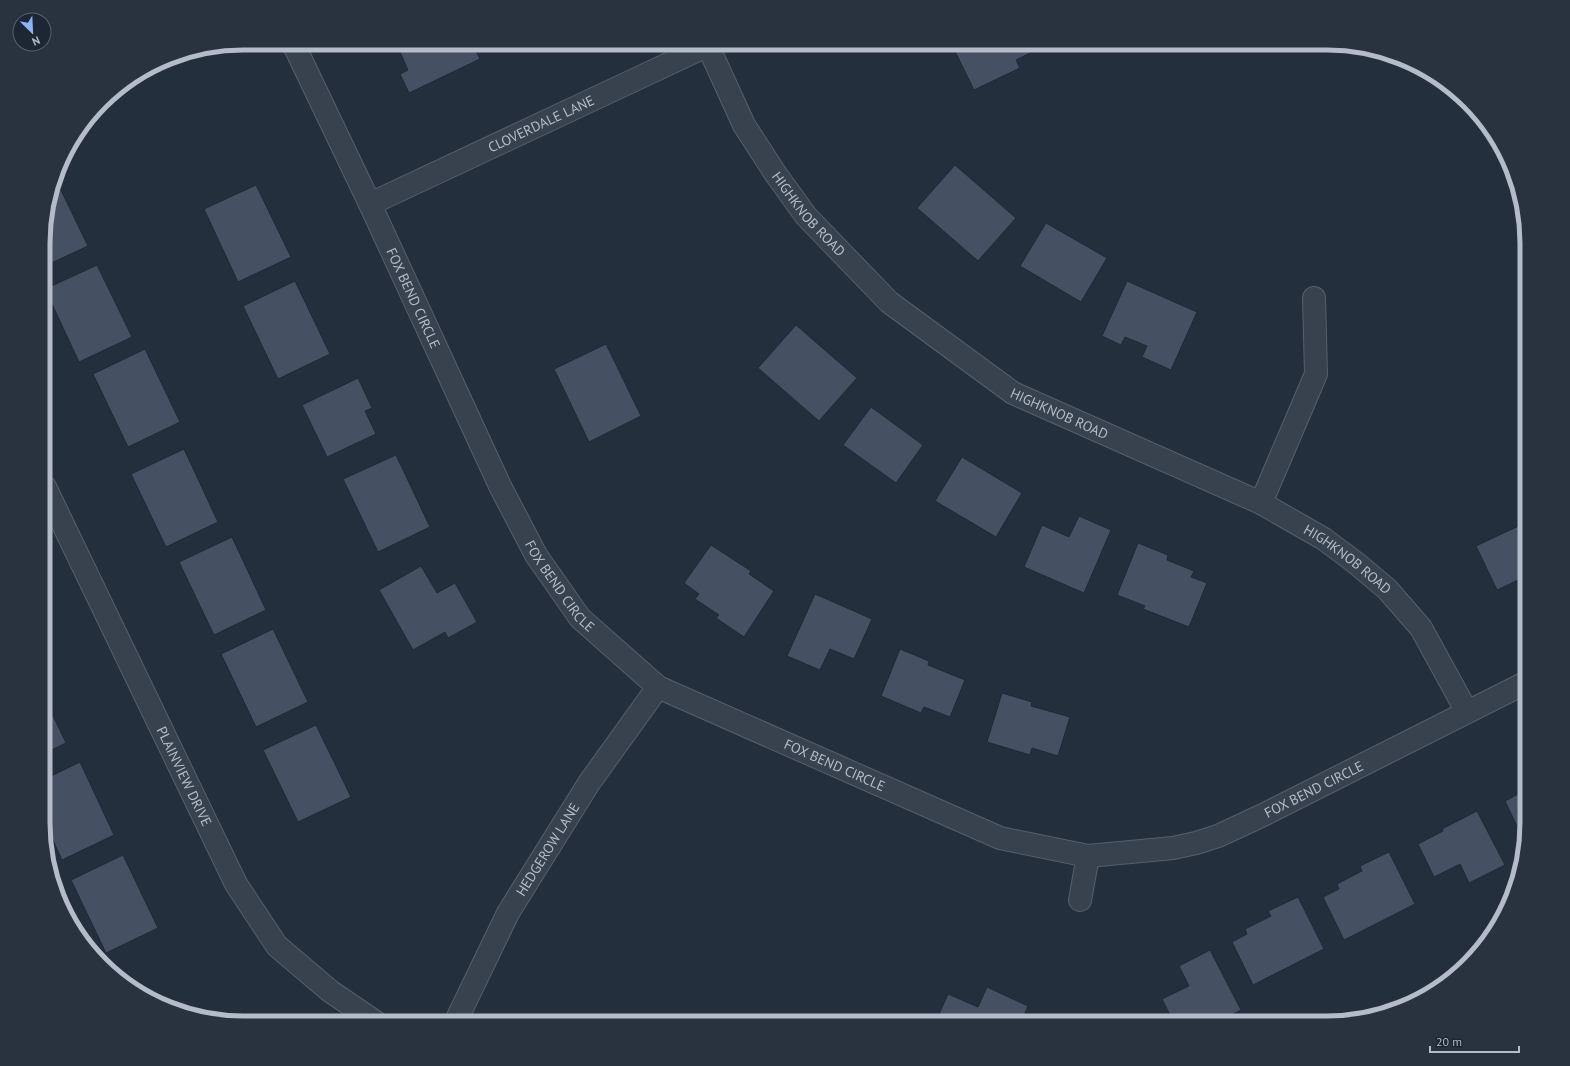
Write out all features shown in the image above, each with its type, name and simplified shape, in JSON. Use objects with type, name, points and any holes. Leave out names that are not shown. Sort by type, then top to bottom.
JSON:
[{"type":"street","name":"FOX BEND CIRCLE","points":[[296,50],[370,204],[500,486],[536,555],[580,618],[658,687],[1000,838],[1088,856],[1173,848],[1218,836],[1261,816],[1520,686]]},
{"type":"street","name":"CLOVERDALE LANE","points":[[370,204],[697,50]]},
{"type":"street","name":"HIGHKNOB ROAD","points":[[713,50],[744,125],[775,173],[806,216],[889,302],[1013,393],[1261,503],[1324,539],[1387,589],[1421,628],[1467,712]]},
{"type":"street","points":[[1261,503],[1316,374],[1314,298]]},
{"type":"street","name":"PLAINVIEW DRIVE","points":[[50,497],[236,884],[277,946],[330,991],[367,1016]]},
{"type":"street","name":"HEDGEROW LANE","points":[[458,1016],[508,913],[590,783],[658,687]]},
{"type":"street","points":[[1080,900],[1088,856]]},
{"type":"building","points":[[399,50],[476,50],[480,59],[409,93],[400,74],[408,70]]},
{"type":"building","points":[[954,50],[1031,50],[1032,52],[1016,60],[1020,68],[974,90]]},
{"type":"building","points":[[955,165],[1016,218],[978,261],[917,208]]},
{"type":"building","points":[[256,185],[291,257],[238,282],[204,209]]},
{"type":"building","points":[[59,186],[88,246],[50,264],[50,231]]},
{"type":"building","points":[[1046,223],[1107,258],[1081,302],[1020,266]]},
{"type":"building","points":[[97,265],[132,337],[79,362],[50,300],[50,287]]},
{"type":"building","points":[[295,281],[330,354],[278,379],[243,306]]},
{"type":"building","points":[[1127,281],[1197,312],[1171,370],[1142,357],[1147,346],[1125,337],[1121,345],[1102,336]]},
{"type":"building","points":[[796,325],[857,378],[819,421],[758,368]]},
{"type":"building","points":[[606,344],[641,416],[589,442],[554,369]]},
{"type":"building","points":[[145,349],[180,422],[128,447],[93,374]]},
{"type":"building","points":[[358,378],[372,408],[365,411],[376,434],[327,457],[302,405]]},
{"type":"building","points":[[871,407],[923,445],[896,483],[843,445]]},
{"type":"building","points":[[184,449],[218,522],[166,547],[131,474]]},
{"type":"building","points":[[396,455],[430,527],[378,552],[343,479]]},
{"type":"building","points":[[962,457],[1022,493],[996,537],[935,501]]},
{"type":"building","points":[[1079,516],[1111,530],[1084,593],[1024,567],[1042,525],[1069,537]]},
{"type":"building","points":[[1520,525],[1520,579],[1497,590],[1476,546]]},
{"type":"building","points":[[232,537],[266,610],[214,635],[179,562]]},
{"type":"building","points":[[1138,543],[1168,555],[1167,560],[1194,571],[1191,577],[1207,583],[1189,627],[1143,609],[1145,606],[1117,595]]},
{"type":"building","points":[[711,545],[751,571],[749,574],[774,591],[744,637],[716,618],[719,615],[695,599],[699,594],[684,583]]},
{"type":"building","points":[[421,566],[437,593],[455,583],[477,622],[448,638],[445,632],[413,650],[379,590]]},
{"type":"building","points":[[815,594],[872,619],[854,659],[830,649],[820,670],[787,656]]},
{"type":"building","points":[[273,629],[308,702],[256,727],[221,654]]},
{"type":"building","points":[[900,649],[929,661],[928,665],[965,680],[950,717],[924,707],[921,713],[881,696]]},
{"type":"building","points":[[1002,693],[1032,702],[1031,706],[1070,717],[1058,756],[1032,748],[1030,755],[987,742]]},
{"type":"building","points":[[50,709],[66,743],[50,751]]},
{"type":"building","points":[[316,725],[351,797],[298,822],[263,750]]},
{"type":"building","points":[[80,762],[114,835],[62,860],[50,834],[50,777]]},
{"type":"building","points":[[1520,793],[1520,832],[1505,801]]},
{"type":"building","points":[[1477,811],[1505,865],[1469,883],[1460,864],[1434,877],[1418,844],[1443,831],[1442,829]]},
{"type":"building","points":[[1389,852],[1415,904],[1344,940],[1323,897],[1339,889],[1337,884],[1362,871],[1360,866]]},
{"type":"building","points":[[123,855],[158,928],[106,953],[71,880]]},
{"type":"building","points":[[1298,897],[1324,949],[1253,985],[1232,942],[1247,934],[1245,929],[1271,916],[1268,911]]},
{"type":"building","points":[[1210,950],[1241,1010],[1229,1016],[1170,1016],[1162,999],[1189,986],[1179,966]]},
{"type":"building","points":[[987,987],[1028,1006],[1024,1016],[938,1016],[948,994],[978,1007]]}]
